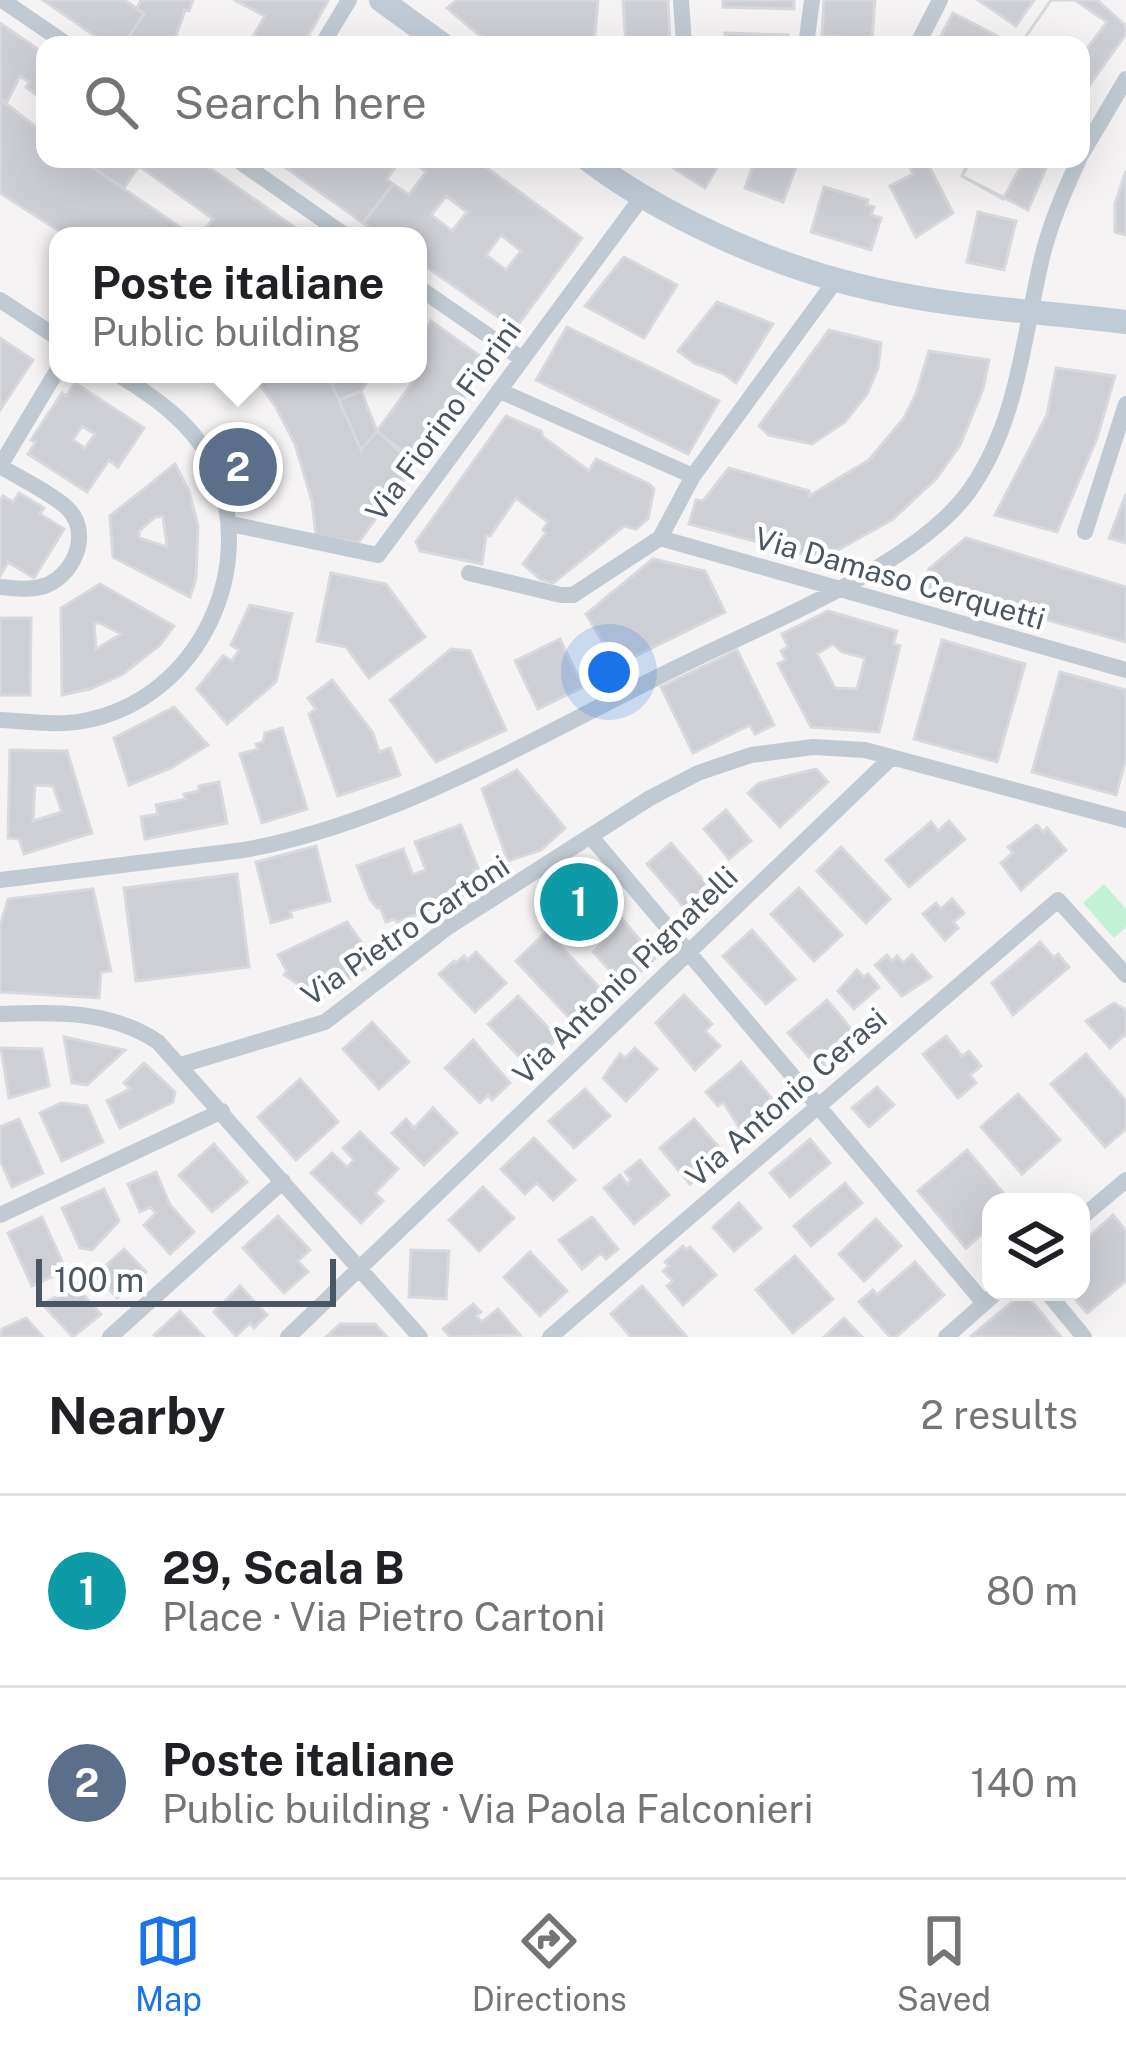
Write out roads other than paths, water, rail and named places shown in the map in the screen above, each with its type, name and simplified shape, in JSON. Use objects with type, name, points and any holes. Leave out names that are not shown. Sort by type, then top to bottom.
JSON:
[{"type":"street","points":[[2,0],[55,36]]},
{"type":"street","points":[[327,36],[349,0]]},
{"type":"street","points":[[381,0],[431,36]]},
{"type":"street","points":[[681,0],[684,36]]},
{"type":"street","points":[[807,36],[812,0]]},
{"type":"street","points":[[922,36],[940,0]]},
{"type":"street","points":[[1090,140],[1126,79]]},
{"type":"street","points":[[255,168],[334,227]]},
{"type":"street","points":[[600,168],[641,197],[733,241],[836,280],[923,298],[1126,322]]},
{"type":"street","points":[[0,880],[244,850],[338,824],[453,778],[836,589],[925,537],[953,513],[974,485],[1015,393],[1049,234],[1076,168]]},
{"type":"street","name":"Via Fiorino Fiorini","points":[[231,524],[378,555],[641,197]]},
{"type":"street","points":[[470,573],[573,595],[660,538],[693,476],[836,280]]},
{"type":"street","points":[[427,292],[522,359]]},
{"type":"street","points":[[0,300],[49,332]]},
{"type":"street","points":[[0,587],[38,588],[57,579],[74,560],[80,538],[75,518],[66,507],[0,466],[50,383]]},
{"type":"street","points":[[0,720],[85,721],[124,707],[159,686],[192,652],[216,611],[230,558],[231,524],[218,479],[201,445],[160,403],[130,383]]},
{"type":"street","points":[[500,391],[693,476]]},
{"type":"street","points":[[1084,532],[1126,404]]},
{"type":"street","name":"Via Damaso Cerquetti","points":[[660,538],[1126,670]]},
{"type":"street","name":"Via Pietro Cartoni","points":[[182,1065],[325,1022],[448,926],[675,784],[751,755],[831,746],[892,757],[1126,820]]},
{"type":"street","name":"Via Antonio Pignatelli","points":[[288,1337],[892,757]]},
{"type":"street","points":[[592,838],[816,1105],[982,1289]]},
{"type":"street","name":"Via Antonio Cerasi","points":[[550,1337],[1058,900],[1126,975]]},
{"type":"street","points":[[0,1014],[81,1015],[122,1023],[158,1042],[419,1337]]},
{"type":"street","points":[[0,1215],[222,1111]]},
{"type":"street","points":[[1090,1211],[1126,1180]]},
{"type":"street","points":[[110,1337],[283,1181]]},
{"type":"street","points":[[946,1337],[987,1301]]},
{"type":"street","points":[[1054,1301],[1084,1337]]},
{"type":"place","name":"Poste italiane","points":[[238,467]]},
{"type":"place","name":"29, Scala B","points":[[579,902]]}]
